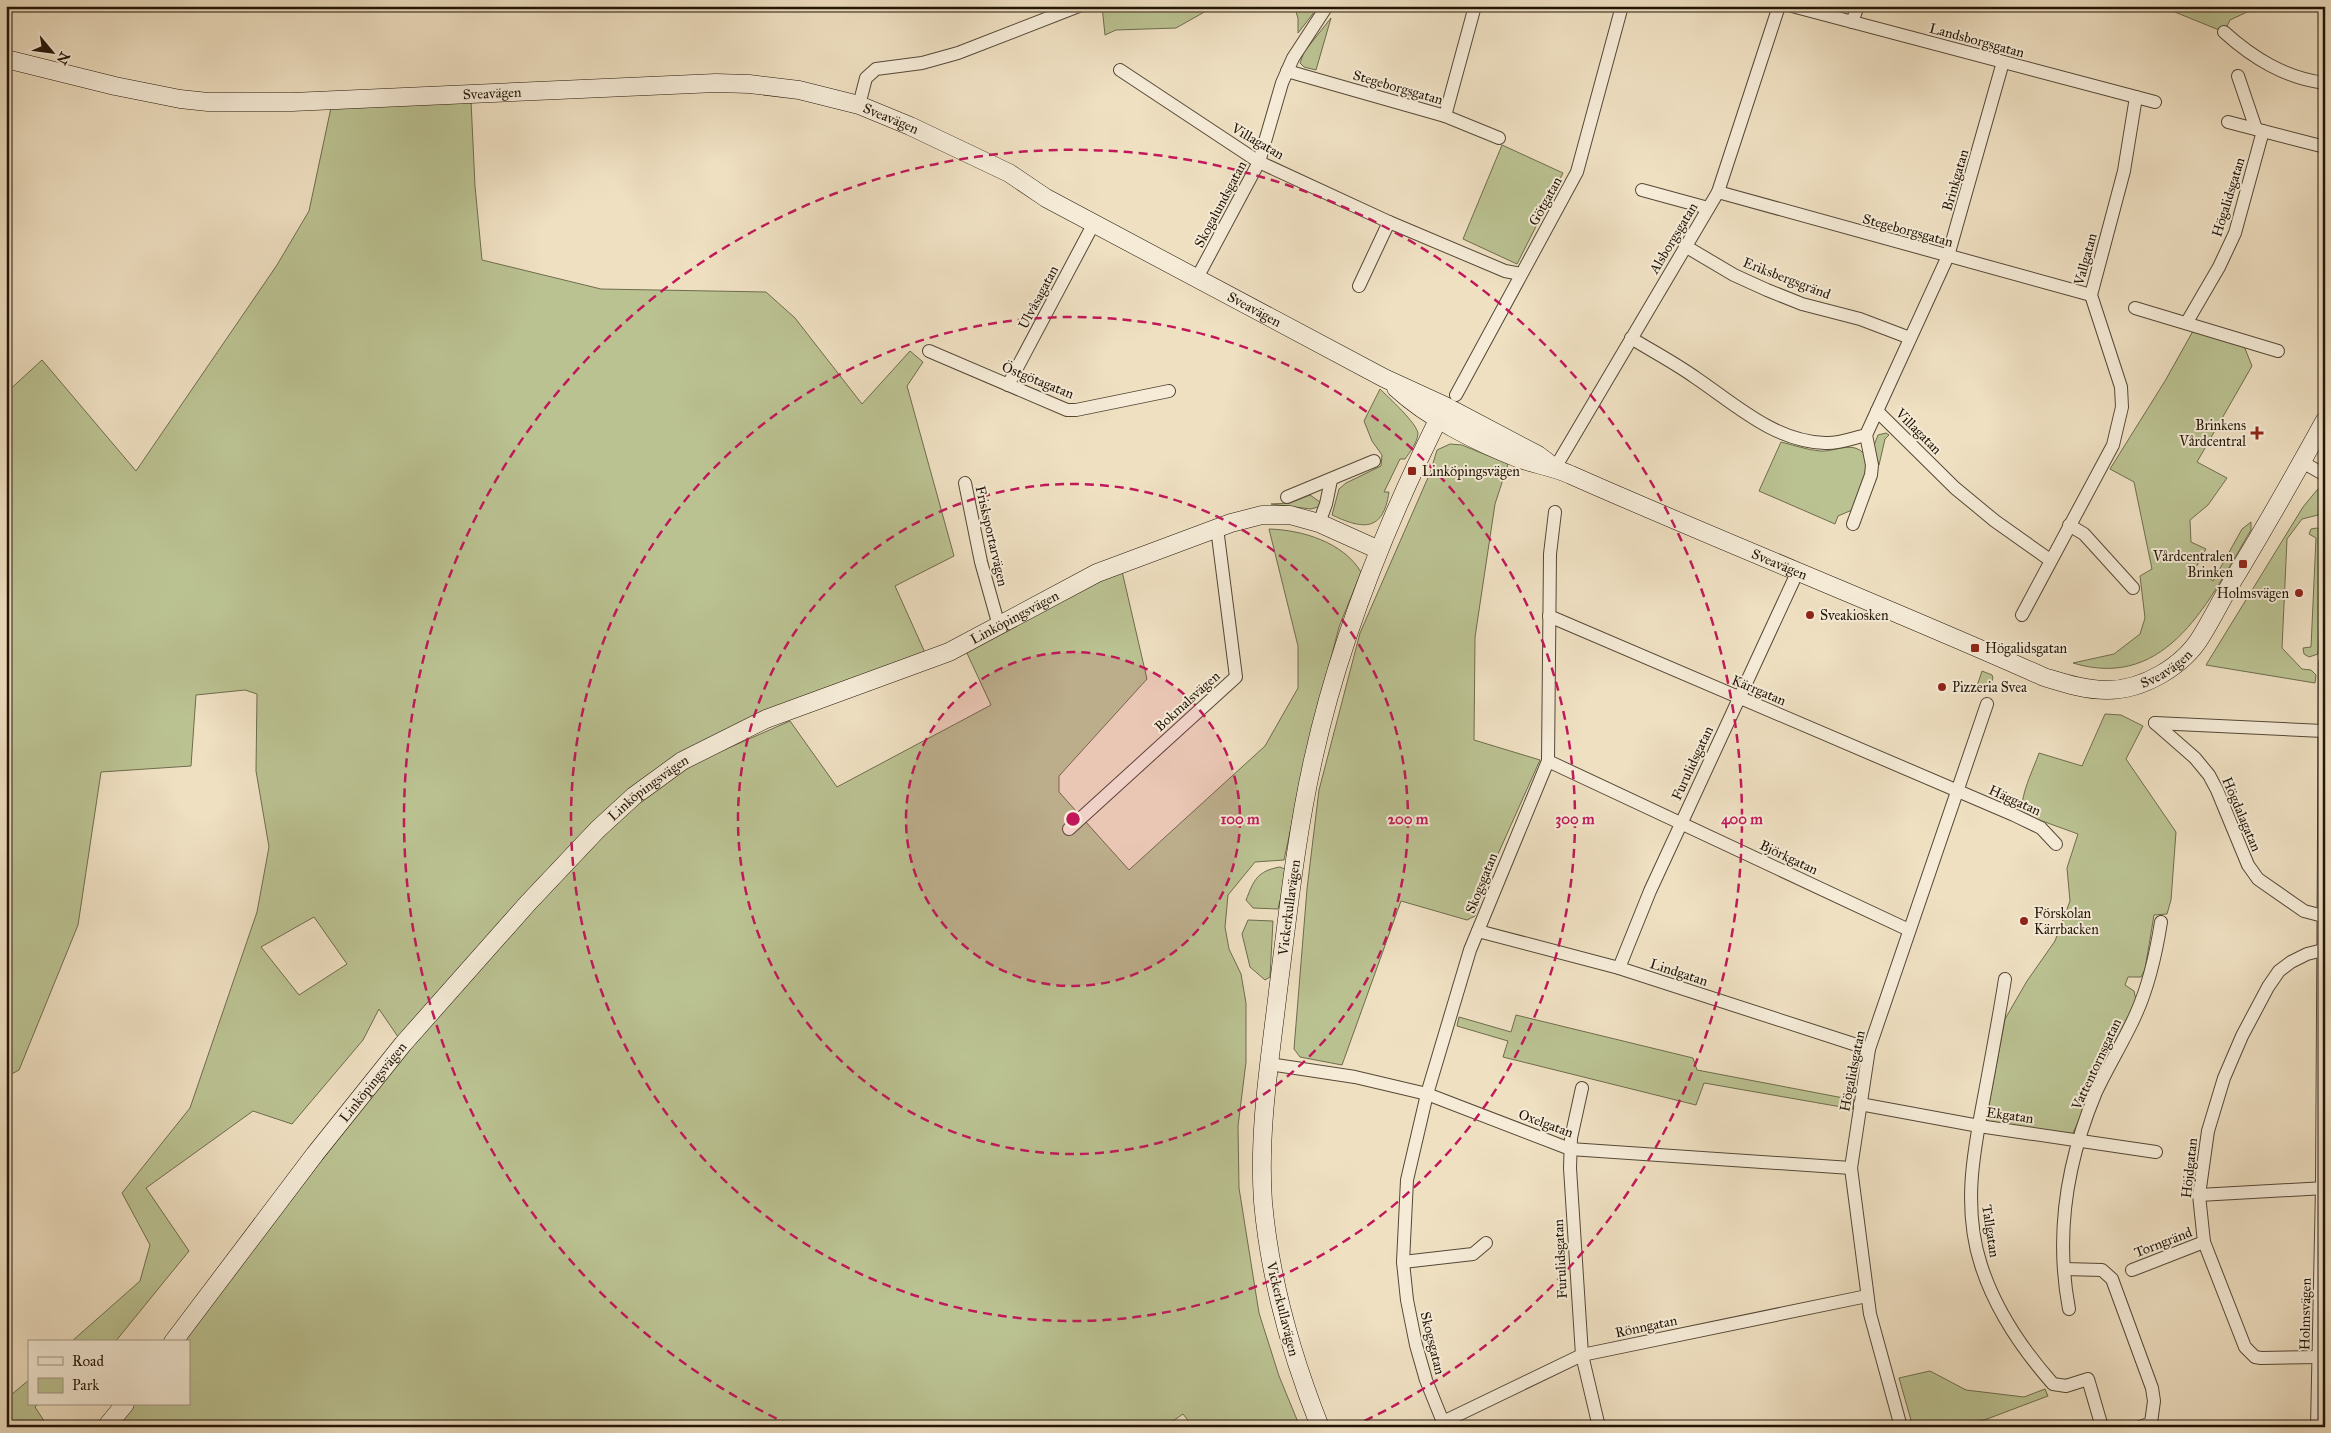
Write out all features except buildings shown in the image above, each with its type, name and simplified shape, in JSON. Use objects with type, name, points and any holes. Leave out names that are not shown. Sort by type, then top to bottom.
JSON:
[{"type":"main road","name":"Sveavägen","points":[[6,59],[140,91],[208,102],[292,102],[716,83],[750,84],[799,90],[859,105],[910,126],[1022,180],[1046,198],[1384,378],[1419,408],[1447,407],[1520,459],[1555,468],[1797,573],[2004,658],[2066,674],[2091,678],[2127,676],[2165,659],[2180,647],[2216,607],[2325,420]]},
{"type":"main road","name":"Vickerkullavägen","points":[[1320,1427],[1290,1345],[1277,1293],[1268,1243],[1263,1200],[1262,1156],[1264,1109],[1269,1064],[1295,857],[1313,760],[1340,657],[1379,550],[1404,489],[1447,407]]},
{"type":"main road","name":"Linköpingsvägen","points":[[174,1340],[315,1154],[402,1044],[555,874],[617,811],[656,779],[682,762],[738,731],[815,700],[949,652],[1097,573],[1217,528],[1249,518],[1273,514],[1306,518],[1379,550]]},
{"type":"main road","points":[[106,1427],[123,1406]]},
{"type":"street","points":[[859,105],[863,84],[871,73],[876,70],[922,63],[958,53],[1079,6]]},
{"type":"street","name":"Skogalundsgatan","points":[[1197,278],[1259,162],[1287,71],[1300,45],[1327,6]]},
{"type":"street","points":[[1445,116],[1475,6]]},
{"type":"street","name":"Götgatan","points":[[1447,407],[1577,172],[1622,6]]},
{"type":"street","name":"Alsborgsgatan","points":[[1555,468],[1718,192],[1779,6]]},
{"type":"street","name":"Landsborgsgatan","points":[[1792,6],[2155,102]]},
{"type":"street","points":[[1852,22],[1858,6]]},
{"type":"street","points":[[2224,32],[2253,56],[2269,66],[2291,75],[2325,83]]},
{"type":"street","name":"Brinkgatan","points":[[1878,411],[1948,256],[2003,62]]},
{"type":"street","name":"Villagatan","points":[[1120,70],[1259,162],[1389,222],[1504,271],[1521,274]]},
{"type":"street","name":"Stegeborgsgatan","points":[[1287,71],[1445,116],[1499,138]]},
{"type":"street","points":[[2238,76],[2260,130]]},
{"type":"street","name":"Vallgatan","points":[[2069,524],[2112,445],[2119,426],[2122,407],[2121,387],[2091,295],[2124,171],[2136,97]]},
{"type":"street","points":[[2228,122],[2325,146]]},
{"type":"street","name":"Högalidsgatan","points":[[2187,322],[2219,267],[2235,233],[2260,130]]},
{"type":"street","points":[[1642,190],[1708,208]]},
{"type":"street","name":"Stegeborgsgatan","points":[[1718,192],[2091,295]]},
{"type":"street","points":[[1359,286],[1389,222]]},
{"type":"street","name":"Ulvåsagatan","points":[[1008,385],[1094,223]]},
{"type":"street","name":"Eriksbergsgränd","points":[[1685,246],[1734,275],[1767,290],[1802,304],[1860,319],[1910,338]]},
{"type":"street","points":[[2135,308],[2187,322],[2278,351]]},
{"type":"street","points":[[1631,338],[1696,378],[1745,414],[1783,434],[1826,443],[1866,435],[1871,460],[1871,475],[1853,524]]},
{"type":"street","name":"Östgötagatan","points":[[929,350],[1067,410],[1076,410],[1169,391]]},
{"type":"street","name":"Villagatan","points":[[1866,435],[1878,411],[1955,488],[1995,521],[2050,560]]},
{"type":"street","points":[[1287,497],[1374,461]]},
{"type":"street","points":[[2302,462],[2325,475]]},
{"type":"street","points":[[1319,523],[1331,480]]},
{"type":"street","name":"Frisksportarvägen","points":[[965,483],[981,562],[998,626]]},
{"type":"street","name":"Skogsgatan","points":[[1444,1424],[1426,1380],[1416,1346],[1403,1262],[1407,1180],[1427,1094],[1478,931],[1548,761],[1551,531],[1555,512]]},
{"type":"street","points":[[2022,615],[2069,524],[2084,534],[2133,588]]},
{"type":"street","name":"Bokmalsvägen","points":[[1069,829],[1236,677],[1217,528]]},
{"type":"street","name":"Furulidsgatan","points":[[1619,968],[1650,891],[1797,573]]},
{"type":"street","name":"Kärrgatan","points":[[1549,616],[1956,791]]},
{"type":"street","name":"Holmsvägen","points":[[2317,1427],[2324,1188],[2323,731],[2325,662]]},
{"type":"street","name":"Högalidsgatan","points":[[1901,1427],[1867,1296],[1851,1168],[1869,1049],[1987,704]]},
{"type":"street","name":"Högdalagatan","points":[[2323,731],[2155,723],[2195,758],[2209,775],[2248,865],[2258,878],[2304,911],[2323,916]]},
{"type":"street","name":"Björkgatan","points":[[1548,761],[1909,930]]},
{"type":"street","name":"Häggatan","points":[[1956,791],[2041,828],[2056,844]]},
{"type":"street","name":"Vattentornsgatan","points":[[2069,1309],[2064,1269],[2064,1226],[2066,1199],[2078,1141],[2097,1090],[2127,1034],[2146,989],[2161,922]]},
{"type":"street","name":"Lindgatan","points":[[1478,931],[1619,968],[1869,1049]]},
{"type":"street","name":"Höjdgatan","points":[[2320,1357],[2261,1358],[2249,1352],[2245,1347],[2204,1242],[2199,1195],[2203,1159],[2213,1112],[2242,1036],[2279,971],[2324,946]]},
{"type":"street","name":"Tallgatan","points":[[2005,980],[1972,1167],[1971,1208],[1981,1264],[2008,1324],[2053,1384],[2066,1386],[2088,1379],[2102,1427]]},
{"type":"street","name":"Oxelgatan","points":[[1269,1064],[1356,1077],[1427,1094],[1570,1149],[1851,1168]]},
{"type":"street","name":"Furulidsgatan","points":[[1582,1088],[1570,1149],[1582,1355],[1600,1427]]},
{"type":"street","name":"Ekgatan","points":[[1860,1104],[1979,1126],[2156,1152]]},
{"type":"street","points":[[2199,1195],[2324,1188]]},
{"type":"street","name":"Torngränd","points":[[2132,1270],[2204,1242]]},
{"type":"street","points":[[1403,1262],[1473,1254],[1486,1243]]},
{"type":"street","points":[[2064,1269],[2102,1270],[2112,1278],[2152,1388],[2154,1401],[2151,1423],[2140,1427]]},
{"type":"street","name":"Rönngatan","points":[[1444,1424],[1582,1355],[1867,1296]]},
{"type":"green space","points":[[1102,6],[1215,6],[1176,28],[1116,30],[1105,35]]},
{"type":"green space","points":[[1294,6],[1319,6],[1298,33],[1298,18]]},
{"type":"green space","points":[[2160,6],[2260,6],[2230,20],[2224,32]]},
{"type":"green space","points":[[1331,18],[1316,70],[1304,67],[1300,63],[1304,52]]},
{"type":"green space","points":[[471,101],[475,186],[482,260],[601,289],[766,292],[795,318],[862,404],[910,351],[923,362],[907,386],[954,556],[895,586],[931,666],[785,704],[710,756],[790,721],[837,787],[991,705],[966,651],[1121,567],[1147,679],[1059,776],[1059,792],[1129,870],[1265,746],[1298,688],[1298,646],[1269,529],[1295,532],[1321,540],[1333,545],[1353,562],[1361,572],[1339,627],[1309,743],[1284,860],[1255,862],[1228,895],[1225,927],[1229,949],[1241,974],[1246,1003],[1246,1062],[1238,1126],[1239,1188],[1259,1313],[1279,1376],[1300,1427],[1193,1427],[1183,1414],[1164,1427],[116,1427],[132,1406],[190,1406],[190,1340],[183,1340],[407,1050],[379,1009],[363,1040],[292,1124],[253,1111],[146,1188],[189,1251],[117,1340],[73,1340],[140,1281],[150,1245],[122,1193],[190,1108],[257,912],[269,847],[256,771],[257,694],[245,690],[196,695],[191,766],[101,772],[78,925],[19,1070],[6,1077],[6,393],[42,360],[136,471],[277,265],[309,211],[332,103]],"holes":[[[314,917],[347,964],[299,995],[261,947]]]},
{"type":"green space","points":[[1502,145],[1563,173],[1517,264],[1463,239]]},
{"type":"green space","points":[[2193,331],[2244,346],[2252,366],[2197,462],[2227,478],[2208,505],[2190,520],[2191,542],[2206,549],[2195,569],[2213,581],[2242,529],[2251,522],[2251,530],[2202,610],[2183,633],[2161,652],[2136,664],[2107,668],[2073,663],[2114,654],[2140,634],[2145,618],[2140,576],[2152,569],[2134,482],[2110,469],[2165,381]]},
{"type":"green space","points":[[1380,389],[1408,417],[1418,434],[1415,444],[1405,459],[1400,459],[1384,492],[1389,492],[1382,515],[1370,524],[1362,525],[1332,515],[1339,489],[1346,483],[1381,466],[1382,455],[1372,441],[1364,421]]},
{"type":"green space","points":[[1886,433],[1889,435],[1885,439],[1879,465],[1873,448],[1878,435]]},
{"type":"green space","points":[[1781,442],[1805,449],[1824,451],[1851,447],[1862,452],[1866,459],[1867,467],[1862,486],[1852,510],[1838,516],[1835,524],[1759,491]]},
{"type":"green space","points":[[1450,444],[1462,445],[1508,464],[1495,504],[1475,637],[1474,740],[1540,760],[1498,854],[1475,916],[1467,920],[1401,901],[1342,1065],[1300,1057],[1294,1049],[1307,889],[1319,790],[1360,633],[1430,473],[1437,450]]},
{"type":"green space","points":[[2322,488],[2324,507],[2318,515],[2302,519],[2287,539],[2282,648],[2302,669],[2311,670],[2316,675],[2315,683],[2206,665],[2303,507],[2317,490]]},
{"type":"green space","points":[[1310,495],[1320,502],[1318,507],[1311,509],[1271,504],[1290,503]]},
{"type":"green space","points":[[2311,529],[2324,530],[2325,539],[2318,654],[2309,657],[2304,654],[2303,648],[2311,647],[2316,538],[2309,534]]},
{"type":"green space","points":[[1982,671],[1992,675],[1993,678],[1988,691],[1977,686]]},
{"type":"green space","points":[[2105,714],[2121,715],[2143,726],[2126,759],[2176,832],[2171,900],[2167,914],[2154,915],[2145,969],[2141,977],[2128,977],[2125,985],[2134,991],[2136,1000],[2072,1135],[1985,1125],[2005,1019],[2027,981],[2055,941],[2070,901],[2067,868],[2078,834],[2023,814],[2023,800],[2027,784],[2039,753],[2082,766]]},
{"type":"green space","points":[[1280,867],[1287,870],[1278,909],[1253,908],[1246,900],[1254,882],[1266,871]]},
{"type":"green space","points":[[1248,920],[1273,921],[1270,977],[1265,980],[1250,967],[1242,934]]},
{"type":"green space","points":[[1516,1015],[1693,1058],[1697,1070],[1854,1100],[1853,1109],[1704,1083],[1696,1105],[1503,1057],[1508,1041],[1457,1026],[1459,1017],[1511,1032]]},
{"type":"green space","points":[[1930,1371],[1966,1390],[2024,1397],[2045,1389],[2048,1396],[1987,1419],[1957,1427],[1913,1427],[1899,1378]]},
{"type":"green space","points":[[28,1381],[28,1406],[36,1406],[48,1427],[6,1427],[6,1399]]},
{"type":"place","name":"Brinkens Vårdcentral","points":[[2257,433]]},
{"type":"place","name":"Linköpingsvägen","points":[[1412,471]]},
{"type":"place","name":"Vårdcentralen Brinken","points":[[2243,564]]},
{"type":"place","name":"Holmsvägen","points":[[2299,593]]},
{"type":"place","name":"Sveakiosken","points":[[1810,615]]},
{"type":"place","name":"Högalidsgatan","points":[[1975,648]]},
{"type":"place","name":"Pizzeria Svea","points":[[1942,687]]},
{"type":"place","name":"Förskolan Kärrbacken","points":[[2024,921]]}]
